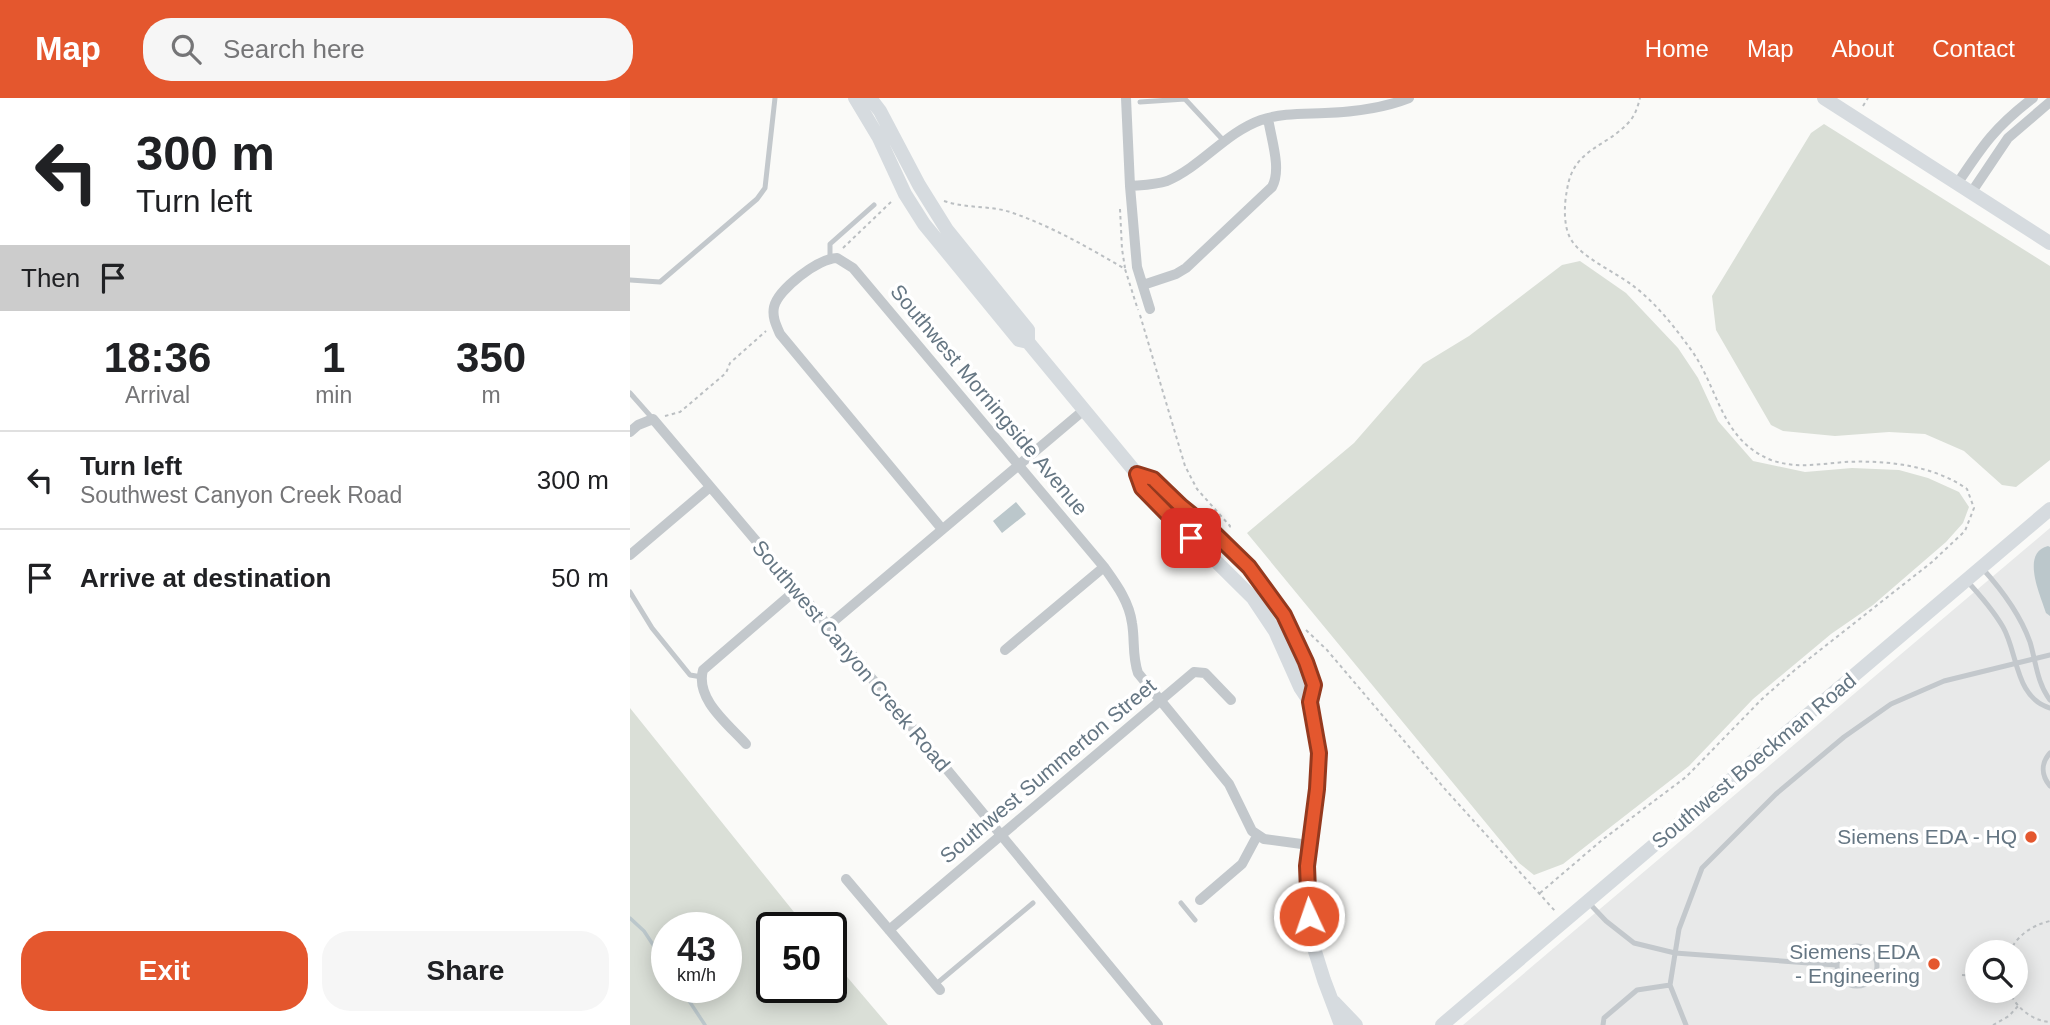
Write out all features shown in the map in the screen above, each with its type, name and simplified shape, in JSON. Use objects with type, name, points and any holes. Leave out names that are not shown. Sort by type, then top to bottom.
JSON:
[{"type":"main road","points":[[855,98],[879,138],[905,194],[930,232],[1010,330],[1019,340],[1028,342],[1137,474],[1142,488],[1253,598],[1275,631],[1300,687],[1310,702]]},
{"type":"main road","points":[[870,98],[947,230],[1028,330],[1028,342]]},
{"type":"main road","points":[[1824,98],[2050,243]]},
{"type":"main road","points":[[1137,474],[1153,479],[1227,544],[1262,582],[1291,628],[1314,685],[1310,702],[1319,753],[1309,845],[1309,916],[1317,957],[1341,1025]]},
{"type":"main road","name":"Southwest Boeckman Road","points":[[1442,1025],[1455,1019],[1588,902],[2050,509]]},
{"type":"main road","points":[[1334,1002],[1356,1025]]},
{"type":"street","points":[[1126,98],[1137,267],[1150,309]]},
{"type":"street","points":[[1130,186],[1167,181],[1249,125],[1268,118],[1291,114],[1357,111],[1409,98]]},
{"type":"street","points":[[1957,184],[1995,130],[2033,98]]},
{"type":"street","points":[[1971,193],[2002,145],[2050,102]]},
{"type":"street","points":[[1143,285],[1186,268],[1272,187],[1276,180],[1276,170],[1268,118]]},
{"type":"street","points":[[834,258],[818,262],[781,293],[775,304],[775,323],[780,334],[943,528]]},
{"type":"street","name":"Southwest Morningside Avenue","points":[[834,258],[846,261],[853,268],[1104,567],[1128,607],[1132,622],[1133,657],[1138,673],[1229,785],[1238,799],[1248,825],[1257,836]]},
{"type":"street","points":[[828,626],[1084,410]]},
{"type":"street","points":[[630,432],[638,425],[653,419]]},
{"type":"street","name":"Southwest Canyon Creek Road","points":[[653,419],[1158,1025]]},
{"type":"street","points":[[630,555],[710,487]]},
{"type":"street","points":[[1005,650],[1104,567]]},
{"type":"street","points":[[746,744],[704,695],[702,677],[707,665],[796,590]]},
{"type":"street","name":"Southwest Summerton Street","points":[[889,930],[1194,672],[1200,671],[1213,680],[1231,701]]},
{"type":"street","points":[[1200,900],[1242,864],[1257,836],[1309,845]]},
{"type":"street","points":[[846,879],[937,988]]},
{"type":"lane","points":[[630,280],[660,282],[757,199],[765,188],[775,98]]},
{"type":"lane","points":[[1140,102],[1185,99],[1224,141]]},
{"type":"lane","points":[[834,258],[831,244],[874,205]]},
{"type":"lane","points":[[630,393],[653,419]]},
{"type":"lane","points":[[1982,567],[2012,605],[2029,640],[2041,685],[2050,700]]},
{"type":"lane","points":[[1966,580],[1986,601],[2004,629],[2015,665],[2035,701],[2050,708]]},
{"type":"lane","points":[[630,592],[652,628],[690,674],[702,677]]},
{"type":"lane","points":[[1686,1025],[1670,985],[1679,929],[1702,868],[1776,794],[1844,737],[1891,704],[1944,681],[2050,655]]},
{"type":"lane","points":[[2050,753],[2043,769],[2050,786]]},
{"type":"lane","points":[[1187,911],[1200,900]]},
{"type":"lane","points":[[1588,902],[1606,921],[1634,943],[1675,953],[1836,965]]},
{"type":"lane","points":[[1181,903],[1195,920]]},
{"type":"lane","points":[[937,988],[1033,904]]},
{"type":"lane","points":[[1857,945],[1869,949],[1877,960],[1876,972],[1868,982],[1856,986],[1840,977],[1836,965],[1845,949],[1857,945]]},
{"type":"lane","points":[[1602,1025],[1604,1018],[1637,990],[1670,985]]},
{"type":"path","points":[[1540,893],[1602,840],[1686,777],[1738,723],[1796,669],[1932,562],[1965,531],[1974,508],[1972,496],[1967,489],[1924,469],[1846,462],[1802,467],[1777,462],[1754,450],[1726,421],[1697,359],[1674,328],[1631,284],[1573,244],[1568,235],[1566,217],[1570,176],[1578,161],[1588,151],[1631,120],[1640,98]]},
{"type":"path","points":[[834,258],[846,243],[890,203],[905,194]]},
{"type":"path","points":[[928,200],[945,201],[960,206],[996,208],[1013,213],[1065,234],[1125,269]]},
{"type":"path","points":[[1132,208],[1119,209],[1125,269],[1185,466],[1197,489],[1230,526],[1227,544]]},
{"type":"path","points":[[653,419],[680,412],[726,373],[730,363],[775,323]]},
{"type":"path","points":[[1291,628],[1306,629],[1316,638],[1444,788],[1565,922]]},
{"type":"path","points":[[2015,940],[2030,927],[2050,920]]},
{"type":"path","points":[[1993,1025],[2010,1016],[2018,1005],[2025,1012],[2050,1022]]},
{"type":"shaded area","points":[[1824,124],[2050,266],[2050,460],[2016,487],[2002,485],[1964,451],[1925,434],[1889,432],[1835,436],[1783,431],[1771,425],[1716,330],[1712,296],[1811,133]]},
{"type":"shaded area","points":[[1580,261],[1626,293],[1678,348],[1698,378],[1718,421],[1753,461],[1805,472],[1852,468],[1899,470],[1928,478],[1959,492],[1969,507],[1963,523],[1946,542],[1873,605],[1831,634],[1753,699],[1689,766],[1563,864],[1534,875],[1519,863],[1247,533],[1354,443],[1423,364],[1469,336],[1562,265]]},
{"type":"shaded area","points":[[1016,502],[1026,514],[1002,533],[993,521]]},
{"type":"shaded area","points":[[2050,528],[2050,1025],[1463,1025]]},
{"type":"shaded area","points":[[2048,546],[2050,616],[2046,613],[2040,596],[2034,566],[2035,557],[2040,550]]},
{"type":"shaded area","points":[[630,708],[794,912],[756,912],[756,1003],[847,1003],[847,977],[888,1025],[630,1025]]},
{"type":"waterway","points":[[630,918],[651,942]]},
{"type":"waterway","points":[[691,1003],[705,1025]]},
{"type":"place","name":"Siemens EDA - HQ","points":[[2031,837]]},
{"type":"place","name":"Siemens EDA - Engineering","points":[[1934,964]]},
{"type":"route","points":[[1191,538],[1142,488],[1137,474],[1153,479],[1249,567],[1284,615],[1306,662],[1314,685],[1310,702],[1319,753],[1307,866],[1309,916]]}]
